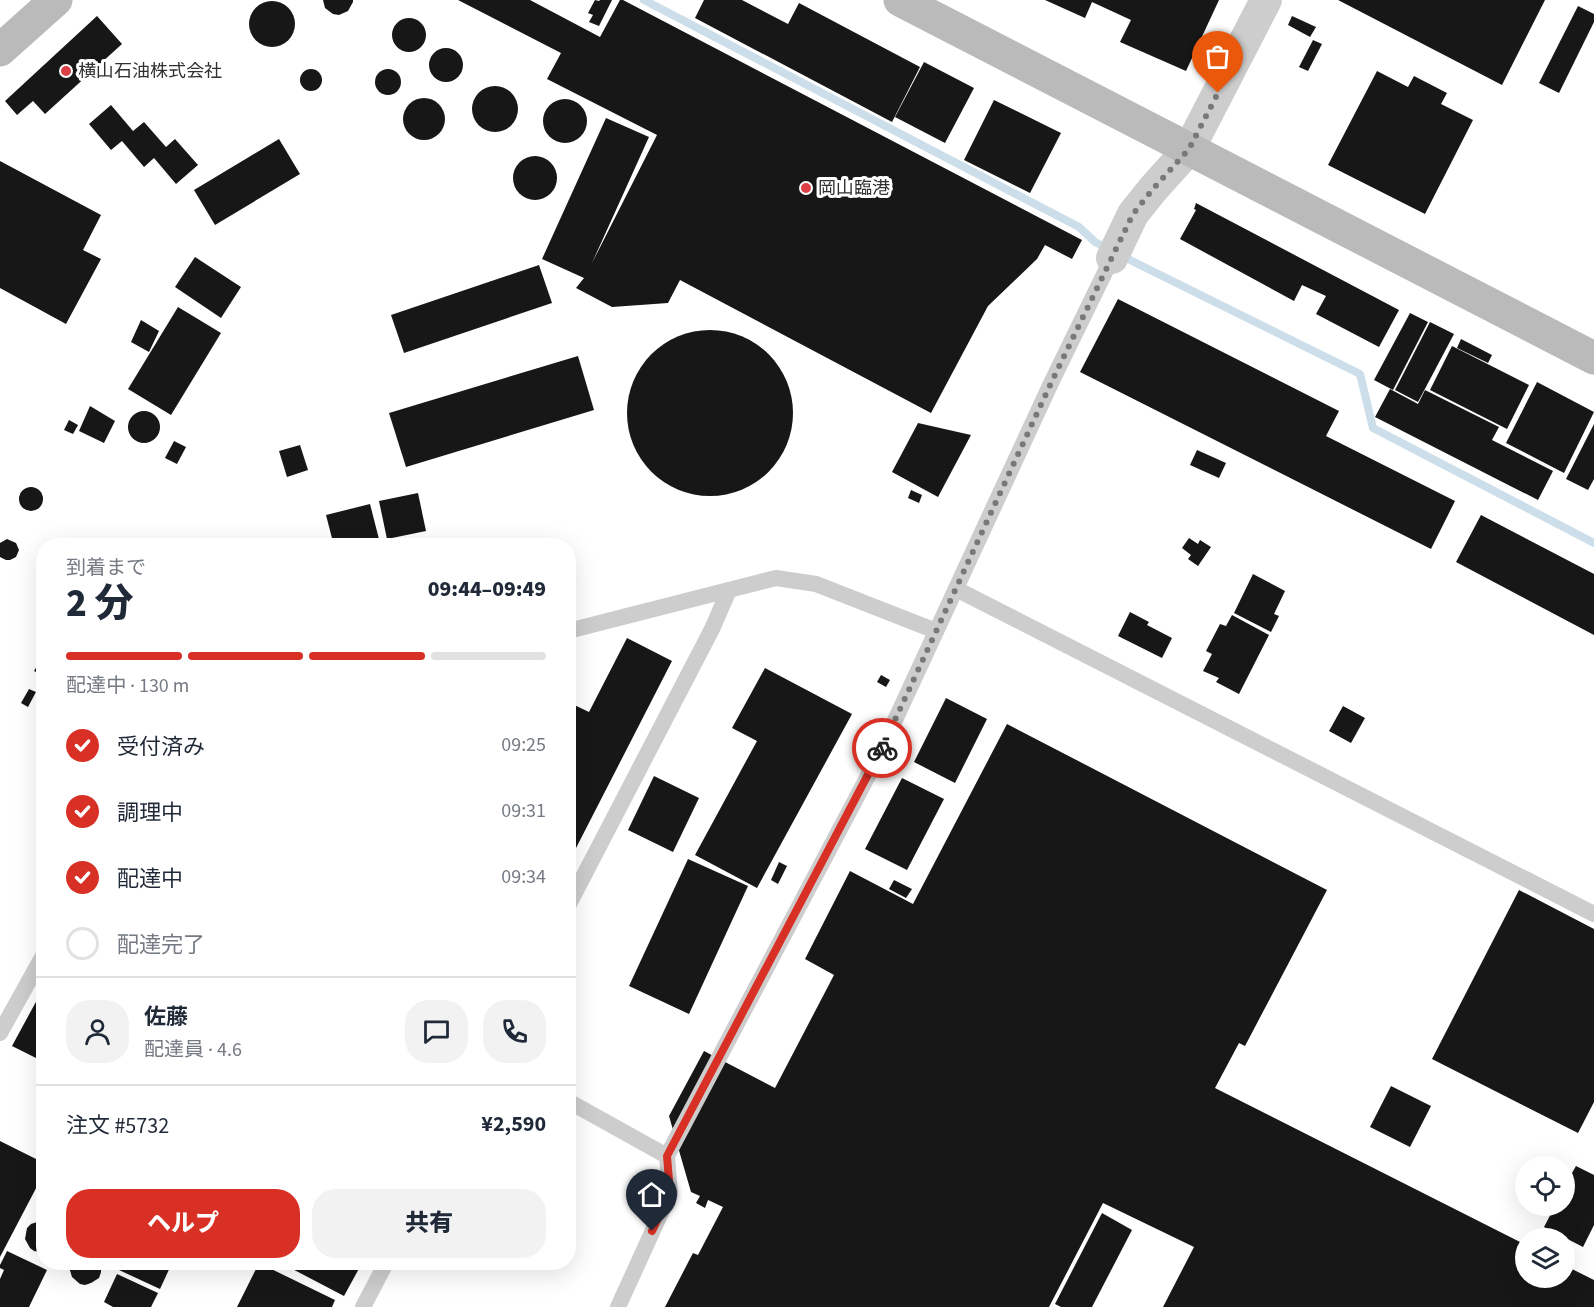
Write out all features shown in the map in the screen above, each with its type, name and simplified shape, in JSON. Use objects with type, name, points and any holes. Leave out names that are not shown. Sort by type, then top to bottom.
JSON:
[{"type":"street","points":[[0,50],[56,0]]},
{"type":"street","points":[[900,0],[1594,358]]},
{"type":"street","points":[[1116,251],[1133,214],[1189,149],[1266,0]]},
{"type":"lane","points":[[618,1307],[670,1193],[667,1156],[878,757],[1052,381],[1116,251]]},
{"type":"lane","points":[[576,629],[776,578],[816,584],[936,631]]},
{"type":"lane","points":[[956,589],[1594,914]]},
{"type":"lane","points":[[576,891],[706,640],[729,590]]},
{"type":"lane","points":[[0,1033],[36,968]]},
{"type":"lane","points":[[576,1105],[667,1156]]},
{"type":"lane","points":[[363,1307],[382,1270]]},
{"type":"building","points":[[323,0],[353,0],[353,2],[348,11],[339,15],[325,8]]},
{"type":"building","name":"岡山臨港","points":[[458,0],[530,0],[600,37],[620,0],[623,0],[1082,240],[1072,259],[1045,245],[1037,259],[988,306],[931,413],[680,280],[668,303],[612,307],[576,288],[584,278],[542,259],[606,118],[649,137],[592,263],[657,135],[547,79],[561,53]]},
{"type":"building","points":[[595,0],[612,0],[599,26],[589,22],[593,15],[588,13]]},
{"type":"building","points":[[704,0],[742,0],[788,24],[799,3],[920,67],[892,122],[695,18]]},
{"type":"building","points":[[1045,0],[1219,0],[1186,71],[1120,42],[1131,20],[1092,2],[1085,18]]},
{"type":"building","points":[[1338,0],[1545,0],[1502,85]]},
{"type":"building","points":[[272,1],[281,2],[289,7],[294,15],[294,33],[289,41],[281,46],[272,47],[263,46],[255,41],[250,33],[249,24],[250,15],[255,7],[263,2]]},
{"type":"building","points":[[1578,6],[1594,14],[1594,22],[1559,93],[1539,83]]},
{"type":"building","points":[[97,16],[122,44],[45,114],[33,101],[17,115],[5,101]]},
{"type":"building","points":[[1292,16],[1316,27],[1310,37],[1288,25]]},
{"type":"building","points":[[409,18],[421,23],[426,35],[421,47],[409,52],[397,47],[392,35],[397,23]]},
{"type":"building","points":[[1313,40],[1322,44],[1308,71],[1299,67]]},
{"type":"building","points":[[446,48],[458,53],[463,65],[458,77],[446,82],[434,77],[429,65],[434,53]]},
{"type":"building","points":[[924,62],[974,88],[945,143],[895,117]]},
{"type":"building","points":[[311,69],[321,76],[322,80],[315,90],[311,91],[301,84],[300,80],[307,70]]},
{"type":"building","points":[[388,69],[398,72],[401,82],[398,92],[388,95],[378,92],[375,82],[378,72]]},
{"type":"building","points":[[1377,71],[1408,87],[1414,76],[1447,93],[1441,104],[1473,120],[1425,214],[1328,165]]},
{"type":"building","points":[[495,86],[511,93],[518,109],[511,125],[495,132],[479,125],[472,109],[479,93]]},
{"type":"building","points":[[424,98],[439,104],[445,119],[439,134],[424,140],[409,134],[403,119],[409,104]]},
{"type":"building","points":[[565,99],[580,106],[587,121],[580,136],[565,143],[550,136],[543,121],[550,106]]},
{"type":"building","points":[[994,100],[1061,133],[1030,193],[964,160]]},
{"type":"building","points":[[111,105],[133,131],[144,122],[166,147],[175,139],[198,165],[176,184],[154,158],[144,167],[122,141],[111,150],[89,124]]},
{"type":"building","points":[[279,139],[300,174],[215,225],[194,190]]},
{"type":"building","points":[[535,156],[551,162],[557,178],[551,194],[535,200],[519,194],[513,178],[519,162]]},
{"type":"building","points":[[0,161],[101,215],[83,250],[101,259],[66,324],[0,288]]},
{"type":"building","points":[[1196,203],[1399,310],[1379,347],[1316,314],[1326,296],[1302,285],[1294,301],[1180,239],[1196,210],[1194,209]]},
{"type":"building","points":[[195,257],[241,287],[221,318],[175,287]]},
{"type":"building","points":[[539,265],[552,303],[404,353],[391,315]]},
{"type":"building","points":[[1118,299],[1339,411],[1326,436],[1455,501],[1431,549],[1080,372]]},
{"type":"building","points":[[178,307],[221,333],[171,415],[128,389]]},
{"type":"building","points":[[1410,313],[1428,322],[1393,390],[1374,380]]},
{"type":"building","points":[[141,320],[159,331],[149,352],[131,342]]},
{"type":"building","points":[[1430,322],[1454,334],[1418,402],[1395,390]]},
{"type":"building","points":[[710,330],[742,336],[769,354],[787,381],[793,413],[787,445],[769,472],[742,490],[710,496],[678,490],[651,472],[633,445],[627,413],[633,381],[651,354],[678,336]]},
{"type":"building","points":[[1461,339],[1492,355],[1488,363],[1457,348]]},
{"type":"building","points":[[1452,346],[1529,385],[1507,429],[1430,390]]},
{"type":"building","points":[[578,356],[594,410],[406,467],[389,413]]},
{"type":"building","points":[[1537,382],[1594,412],[1564,473],[1506,443]]},
{"type":"building","points":[[1390,389],[1418,404],[1425,390],[1499,427],[1492,440],[1553,471],[1538,500],[1375,417]]},
{"type":"building","points":[[90,406],[115,421],[104,443],[79,431]]},
{"type":"building","points":[[144,411],[155,416],[160,427],[155,438],[144,443],[133,438],[128,427],[133,416]]},
{"type":"building","points":[[69,420],[78,425],[73,434],[64,430]]},
{"type":"building","points":[[918,423],[971,435],[938,497],[892,472]]},
{"type":"building","points":[[1594,424],[1594,479],[1588,490],[1566,479]]},
{"type":"building","points":[[174,441],[186,447],[177,464],[165,458]]},
{"type":"building","points":[[300,445],[308,470],[287,477],[279,451]]},
{"type":"building","points":[[1197,450],[1226,463],[1219,478],[1190,465]]},
{"type":"building","points":[[31,487],[39,491],[43,499],[39,507],[31,511],[23,507],[19,499],[23,491]]},
{"type":"building","points":[[911,490],[922,495],[919,503],[908,498]]},
{"type":"building","points":[[418,493],[426,531],[387,538],[379,501]]},
{"type":"building","points":[[370,504],[379,538],[332,538],[326,515]]},
{"type":"building","points":[[1481,515],[1594,574],[1594,635],[1456,562]]},
{"type":"building","points":[[1189,538],[1198,544],[1200,540],[1211,547],[1198,566],[1188,559],[1191,555],[1182,548]]},
{"type":"building","points":[[7,539],[16,543],[19,550],[16,557],[10,560],[0,557],[0,543]]},
{"type":"building","points":[[1253,574],[1285,591],[1274,614],[1279,616],[1271,632],[1234,613]]},
{"type":"building","points":[[1130,612],[1149,622],[1147,625],[1172,638],[1162,658],[1118,636]]},
{"type":"building","points":[[1232,615],[1269,635],[1239,694],[1216,682],[1219,678],[1203,671],[1212,654],[1206,651],[1220,624],[1226,626]]},
{"type":"building","points":[[627,638],[672,661],[576,848],[576,706],[589,712]]},
{"type":"building","points":[[765,668],[852,714],[757,888],[695,855],[757,741],[732,728]]},
{"type":"building","points":[[881,675],[890,680],[886,687],[877,682]]},
{"type":"building","points":[[29,689],[36,692],[28,707],[21,703]]},
{"type":"building","points":[[946,698],[987,719],[955,783],[914,762]]},
{"type":"building","points":[[1343,706],[1365,718],[1351,743],[1329,731]]},
{"type":"building","points":[[1007,724],[1327,890],[1245,1046],[1239,1043],[1215,1088],[1515,1239],[1515,1288],[1575,1288],[1575,1270],[1594,1280],[1594,1307],[1163,1307],[1194,1247],[1103,1203],[1049,1307],[665,1307],[693,1253],[698,1255],[723,1207],[708,1200],[705,1208],[696,1203],[700,1196],[691,1192],[669,1116],[704,1051],[775,1088],[834,975],[805,959],[850,871],[913,904]]},
{"type":"building","points":[[654,776],[699,798],[673,852],[628,830]]},
{"type":"building","points":[[902,778],[944,799],[907,870],[865,849]]},
{"type":"building","points":[[688,859],[748,886],[689,1014],[629,986]]},
{"type":"building","points":[[779,862],[787,866],[778,884],[771,880]]},
{"type":"building","points":[[894,880],[912,889],[906,898],[889,889]]},
{"type":"building","points":[[1519,890],[1594,929],[1594,1102],[1578,1133],[1432,1059]]},
{"type":"building","points":[[36,1002],[36,1058],[12,1046]]},
{"type":"building","points":[[1391,1086],[1431,1106],[1410,1147],[1370,1127]]},
{"type":"building","points":[[0,1141],[36,1159],[36,1188],[0,1257]]},
{"type":"building","points":[[1576,1166],[1594,1175],[1594,1225],[1583,1247],[1575,1243],[1575,1228],[1544,1227],[1550,1216],[1575,1216]]},
{"type":"building","points":[[1102,1213],[1132,1230],[1092,1307],[1061,1307],[1055,1304]]},
{"type":"building","points":[[36,1222],[36,1251],[30,1248],[25,1239],[27,1228]]},
{"type":"building","points":[[7,1251],[36,1265],[36,1270],[47,1270],[29,1307],[0,1307],[0,1279],[4,1270],[0,1268]]},
{"type":"building","points":[[70,1270],[101,1270],[99,1278],[85,1285],[72,1277]]},
{"type":"building","points":[[119,1270],[169,1270],[160,1289]]},
{"type":"building","points":[[256,1270],[273,1270],[335,1300],[332,1307],[237,1307]]},
{"type":"building","points":[[294,1270],[358,1270],[344,1296]]},
{"type":"building","points":[[117,1274],[158,1293],[151,1307],[113,1307],[104,1302]]},
{"type":"waterway","points":[[644,0],[1079,227],[1095,242],[1360,374],[1373,428],[1594,543]]},
{"type":"way so far","points":[[882,748],[1052,381],[1133,214],[1189,149],[1218,93]]},
{"type":"place","name":"横山石油株式会社","points":[[66,71]]},
{"type":"place","name":"岡山臨港","points":[[806,188]]},
{"type":"route","points":[[652,1231],[670,1193],[667,1156],[882,748]]}]
